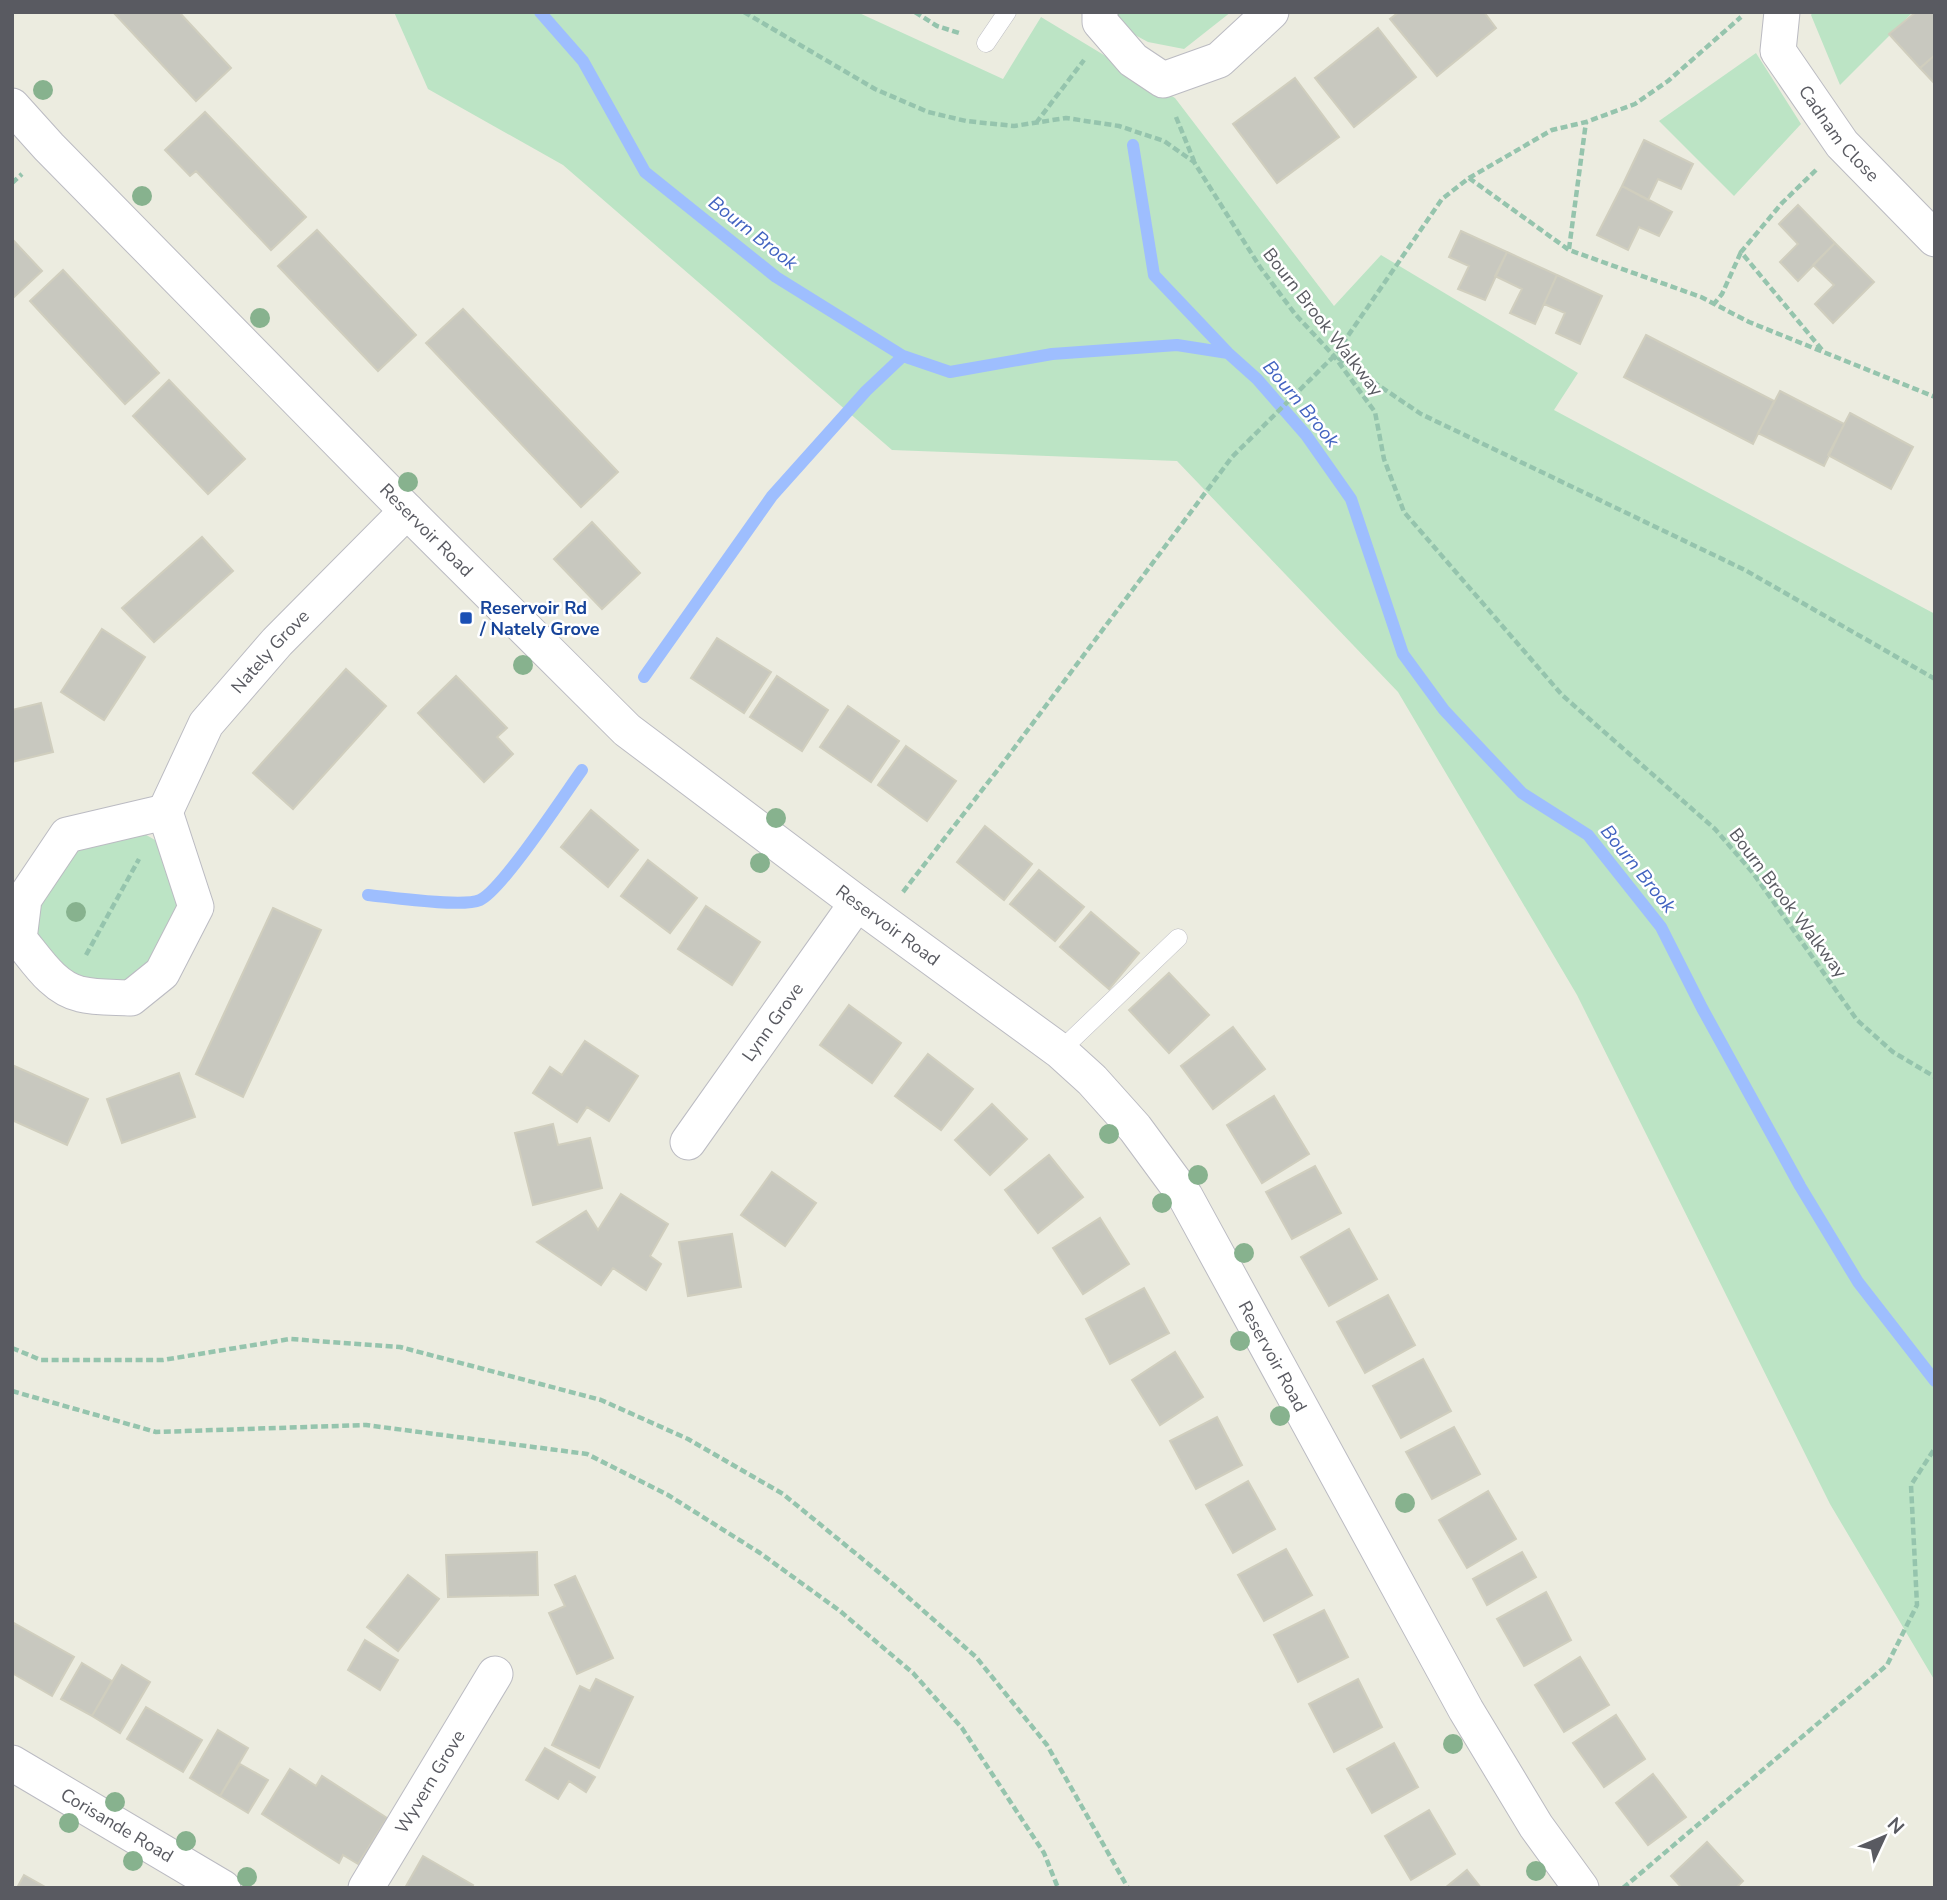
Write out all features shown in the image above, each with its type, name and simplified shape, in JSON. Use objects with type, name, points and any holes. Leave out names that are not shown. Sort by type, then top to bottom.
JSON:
[{"type":"street","points":[[1103,21],[1133,61],[1163,80],[1219,60],[1270,12]]},
{"type":"street","name":"Cadnam Close","points":[[1783,12],[1778,51],[1842,145],[1935,239]]},
{"type":"street","name":"Reservoir Road","points":[[12,106],[49,147],[407,511],[627,730],[1060,1051],[1092,1080],[1135,1128],[1185,1196],[1466,1710],[1536,1826],[1581,1888]]},
{"type":"street","name":"Nately Grove","points":[[165,812],[206,724],[277,642],[407,511]]},
{"type":"street","points":[[165,812],[196,907],[162,973],[131,998],[80,994],[67,989],[55,981],[19,939],[24,899],[67,835],[165,812]]},
{"type":"street","name":"Lynn Grove","points":[[688,1142],[869,912]]},
{"type":"street","name":"Wyvern Grove","points":[[366,1888],[495,1674]]},
{"type":"street","name":"Corisande Road","points":[[12,1763],[223,1888]]},
{"type":"lane","points":[[986,43],[1007,12]]},
{"type":"lane","points":[[1060,1051],[1178,938]]},
{"type":"path","name":"Bourn Brook Walkway","points":[[744,12],[875,89],[928,112],[966,121],[1014,126],[1066,118],[1119,126],[1164,141],[1194,162],[1260,267],[1295,314],[1334,356],[1375,412],[1384,459],[1404,512],[1562,695],[1715,829],[1753,873],[1857,1020],[1893,1052],[1935,1077]]},
{"type":"path","points":[[915,12],[937,26],[986,43]]},
{"type":"path","points":[[869,912],[1000,768],[1232,457],[1334,356],[1442,199],[1469,178],[1552,130],[1586,122],[1635,104],[1668,81],[1747,12]]},
{"type":"path","points":[[1035,123],[1103,21]]},
{"type":"path","points":[[1163,80],[1194,162]]},
{"type":"path","points":[[1569,250],[1586,122]]},
{"type":"path","points":[[1713,304],[1721,294],[1741,252],[1782,203],[1842,145]]},
{"type":"path","points":[[1469,178],[1569,250],[1701,297],[1749,322],[1935,397]]},
{"type":"path","points":[[1741,252],[1823,352]]},
{"type":"path","points":[[1334,356],[1421,414],[1745,570],[1935,679]]},
{"type":"path","points":[[67,989],[165,812]]},
{"type":"path","points":[[12,1348],[41,1360],[163,1360],[290,1339],[400,1346],[601,1400],[688,1439],[783,1494],[976,1657],[1047,1745],[1128,1888]]},
{"type":"path","points":[[12,1391],[156,1432],[366,1425],[587,1454],[668,1494],[760,1553],[840,1611],[913,1673],[962,1728],[1044,1853],[1058,1888]]},
{"type":"path","points":[[1623,1888],[1887,1665],[1917,1605],[1911,1485],[1935,1448]]},
{"type":"green space","points":[[394,12],[857,12],[1003,79],[1041,17],[1175,98],[1334,306],[1381,255],[1578,373],[1554,410],[1935,614],[1935,1681],[1830,1504],[1577,995],[1398,692],[1177,461],[892,450],[563,165],[428,89]]},
{"type":"green space","points":[[1116,12],[1231,12],[1184,49],[1148,42],[1122,28]]},
{"type":"green space","points":[[1813,12],[1913,12],[1840,85],[1811,15]]},
{"type":"green space","points":[[1756,53],[1801,124],[1734,196],[1659,121]]},
{"type":"green space","points":[[141,832],[162,844],[180,905],[152,963],[124,983],[86,981],[64,970],[36,937],[41,904],[78,847]]},
{"type":"building","points":[[113,12],[179,12],[231,68],[196,101]]},
{"type":"building","points":[[1399,12],[1484,12],[1496,28],[1437,76],[1390,19]]},
{"type":"building","points":[[1916,12],[1935,12],[1935,55],[1920,68],[1889,34]]},
{"type":"building","points":[[1378,28],[1416,77],[1354,127],[1315,78]]},
{"type":"building","points":[[1935,55],[1935,84],[1920,68]]},
{"type":"building","points":[[1295,78],[1339,137],[1277,183],[1233,124]]},
{"type":"building","points":[[205,112],[306,217],[271,250],[196,171],[190,176],[165,150]]},
{"type":"building","points":[[1644,140],[1693,164],[1681,189],[1658,179],[1648,200],[1622,186]]},
{"type":"building","points":[[1622,186],[1672,212],[1659,236],[1639,227],[1628,250],[1597,235]]},
{"type":"building","points":[[1798,205],[1835,243],[1798,281],[1780,262],[1798,244],[1779,224]]},
{"type":"building","points":[[317,230],[416,335],[378,371],[278,266]]},
{"type":"building","points":[[1461,231],[1507,252],[1485,300],[1458,289],[1469,266],[1449,257]]},
{"type":"building","points":[[12,239],[42,271],[12,299]]},
{"type":"building","points":[[1835,243],[1874,282],[1833,323],[1815,304],[1834,285],[1813,265]]},
{"type":"building","points":[[1507,252],[1557,275],[1535,324],[1510,313],[1522,289],[1495,276]]},
{"type":"building","points":[[63,270],[159,373],[125,404],[30,301]]},
{"type":"building","points":[[1557,275],[1602,296],[1580,344],[1556,333],[1565,313],[1544,304]]},
{"type":"building","points":[[463,309],[618,472],[581,507],[426,343]]},
{"type":"building","points":[[1646,335],[1774,401],[1753,444],[1624,377]]},
{"type":"building","points":[[169,380],[245,459],[208,494],[133,416]]},
{"type":"building","points":[[1780,391],[1844,424],[1824,466],[1758,433]]},
{"type":"building","points":[[1850,413],[1913,447],[1891,489],[1828,455]]},
{"type":"building","points":[[592,522],[640,573],[602,609],[554,559]]},
{"type":"building","points":[[202,537],[233,571],[154,642],[122,608]]},
{"type":"building","points":[[102,629],[145,657],[104,720],[61,692]]},
{"type":"building","points":[[717,638],[771,672],[744,713],[691,678]]},
{"type":"building","points":[[346,669],[386,706],[293,809],[253,773]]},
{"type":"building","points":[[456,676],[507,728],[497,737],[513,754],[484,782],[418,713]]},
{"type":"building","points":[[777,676],[828,710],[802,751],[750,717]]},
{"type":"building","points":[[41,703],[53,752],[12,762],[12,710]]},
{"type":"building","points":[[848,706],[899,741],[871,782],[820,747]]},
{"type":"building","points":[[906,746],[956,781],[927,821],[878,785]]},
{"type":"building","points":[[591,810],[638,850],[608,887],[561,847]]},
{"type":"building","points":[[985,826],[1032,864],[1004,900],[957,862]]},
{"type":"building","points":[[648,860],[697,898],[670,933],[621,896]]},
{"type":"building","points":[[1039,870],[1084,907],[1055,941],[1010,904]]},
{"type":"building","points":[[706,906],[760,942],[732,985],[678,949]]},
{"type":"building","points":[[273,908],[321,930],[243,1097],[196,1074]]},
{"type":"building","points":[[1091,912],[1139,953],[1109,989],[1060,947]]},
{"type":"building","points":[[1169,973],[1209,1015],[1169,1053],[1129,1010]]},
{"type":"building","points":[[849,1005],[901,1043],[872,1083],[820,1045]]},
{"type":"building","points":[[1233,1027],[1265,1069],[1213,1109],[1181,1066]]},
{"type":"building","points":[[585,1041],[638,1076],[609,1121],[587,1107],[577,1122],[533,1093],[550,1067],[562,1075]]},
{"type":"building","points":[[928,1054],[973,1089],[941,1130],[895,1096]]},
{"type":"building","points":[[12,1065],[88,1099],[67,1145],[12,1120]]},
{"type":"building","points":[[179,1073],[195,1117],[122,1143],[107,1099]]},
{"type":"building","points":[[1274,1096],[1309,1154],[1262,1183],[1227,1125]]},
{"type":"building","points":[[992,1104],[1027,1139],[990,1175],[955,1140]]},
{"type":"building","points":[[553,1124],[558,1145],[590,1138],[602,1188],[533,1205],[515,1133]]},
{"type":"building","points":[[1049,1155],[1083,1197],[1038,1233],[1005,1190]]},
{"type":"building","points":[[1315,1166],[1341,1213],[1292,1239],[1266,1192]]},
{"type":"building","points":[[772,1172],[816,1203],[785,1246],[741,1215]]},
{"type":"building","points":[[621,1194],[668,1224],[650,1256],[661,1264],[646,1290],[613,1268],[601,1285],[537,1242],[586,1211],[598,1230]]},
{"type":"building","points":[[1100,1218],[1129,1264],[1083,1294],[1053,1248]]},
{"type":"building","points":[[1349,1229],[1377,1279],[1329,1306],[1301,1257]]},
{"type":"building","points":[[732,1234],[741,1287],[688,1296],[679,1242]]},
{"type":"building","points":[[1144,1288],[1169,1333],[1110,1364],[1086,1319]]},
{"type":"building","points":[[1388,1295],[1415,1345],[1365,1373],[1337,1322]]},
{"type":"building","points":[[1175,1352],[1203,1397],[1160,1425],[1132,1380]]},
{"type":"building","points":[[1423,1359],[1451,1411],[1401,1438],[1373,1386]]},
{"type":"building","points":[[1217,1417],[1242,1465],[1196,1489],[1170,1441]]},
{"type":"building","points":[[1454,1427],[1480,1474],[1432,1499],[1406,1452]]},
{"type":"building","points":[[1248,1481],[1275,1529],[1233,1553],[1206,1505]]},
{"type":"building","points":[[1488,1491],[1516,1539],[1467,1568],[1439,1520]]},
{"type":"building","points":[[1286,1549],[1312,1595],[1264,1621],[1238,1575]]},
{"type":"building","points":[[537,1552],[538,1595],[448,1597],[446,1555]]},
{"type":"building","points":[[1522,1552],[1536,1577],[1487,1605],[1473,1579]]},
{"type":"building","points":[[408,1575],[439,1599],[398,1651],[367,1627]]},
{"type":"building","points":[[575,1576],[613,1658],[577,1674],[549,1613],[565,1606],[555,1585]]},
{"type":"building","points":[[1546,1592],[1571,1640],[1524,1666],[1497,1619]]},
{"type":"building","points":[[1324,1610],[1348,1657],[1298,1682],[1274,1635]]},
{"type":"building","points":[[14,1623],[74,1657],[52,1696],[12,1673]]},
{"type":"building","points":[[365,1640],[398,1660],[380,1690],[348,1670]]},
{"type":"building","points":[[1580,1657],[1609,1705],[1564,1732],[1535,1685]]},
{"type":"building","points":[[82,1663],[112,1681],[92,1716],[61,1699]]},
{"type":"building","points":[[122,1665],[150,1682],[120,1733],[92,1716]]},
{"type":"building","points":[[596,1679],[633,1697],[599,1768],[552,1745],[580,1686],[590,1691]]},
{"type":"building","points":[[1358,1679],[1382,1727],[1334,1752],[1309,1704]]},
{"type":"building","points":[[146,1707],[202,1740],[183,1772],[127,1739]]},
{"type":"building","points":[[1616,1715],[1645,1759],[1604,1787],[1573,1743]]},
{"type":"building","points":[[218,1730],[248,1748],[220,1796],[190,1778]]},
{"type":"building","points":[[1394,1743],[1418,1787],[1372,1813],[1347,1769]]},
{"type":"building","points":[[545,1748],[595,1777],[586,1792],[569,1781],[558,1799],[526,1780]]},
{"type":"building","points":[[240,1764],[268,1780],[248,1813],[220,1796]]},
{"type":"building","points":[[290,1769],[316,1786],[322,1776],[387,1818],[358,1864],[343,1855],[339,1863],[262,1814]]},
{"type":"building","points":[[1653,1774],[1686,1817],[1648,1845],[1616,1803]]},
{"type":"building","points":[[1429,1810],[1455,1854],[1411,1880],[1385,1836]]},
{"type":"building","points":[[1707,1842],[1743,1881],[1736,1888],[1682,1888],[1671,1876]]},
{"type":"building","points":[[423,1856],[473,1885],[471,1888],[405,1888]]},
{"type":"building","points":[[1467,1870],[1481,1888],[1445,1888]]},
{"type":"building","points":[[24,1875],[47,1888],[17,1888]]},
{"type":"waterway","name":"Bourn Brook","points":[[540,12],[583,61],[645,172],[776,277],[903,356],[950,372],[1052,354],[1177,345],[1228,353]]},
{"type":"waterway","name":"Bourn Brook","points":[[1133,145],[1154,275],[1228,353],[1257,379],[1306,435],[1351,499],[1403,654],[1444,710],[1522,793],[1588,835],[1661,927],[1702,1008],[1800,1186],[1858,1282],[1935,1381]]},
{"type":"waterway","points":[[644,677],[772,496],[866,391],[903,356]]},
{"type":"waterway","points":[[368,895],[458,903],[480,900],[503,879],[582,770]]},
{"type":"place","name":"Reservoir Rd / Nately Grove","points":[[466,618]]}]
